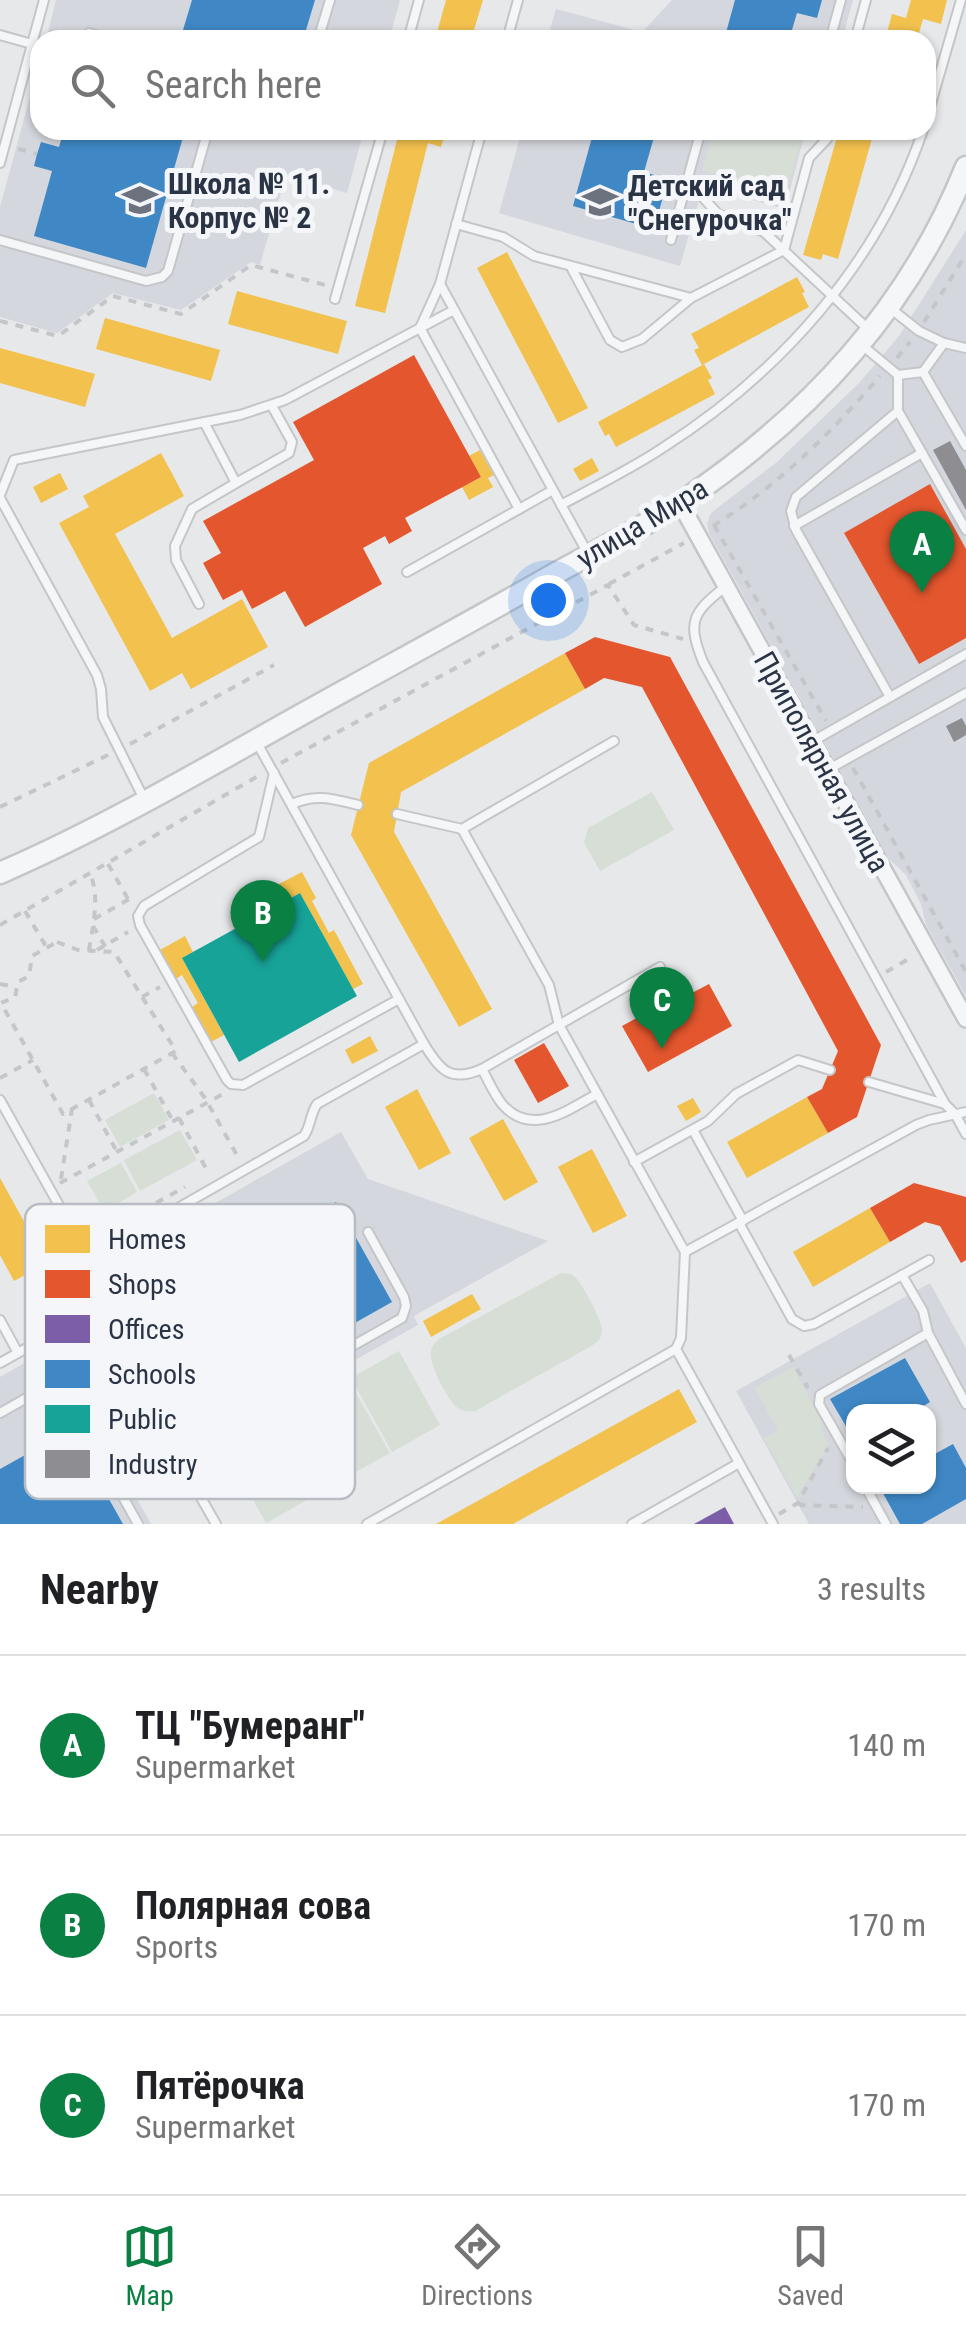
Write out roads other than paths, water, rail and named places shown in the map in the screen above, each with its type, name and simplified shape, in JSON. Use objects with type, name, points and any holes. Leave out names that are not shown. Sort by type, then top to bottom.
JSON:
[{"type":"street","name":"улица Мира","points":[[0,873],[145,801],[589,555],[680,503],[726,471],[826,384],[890,308],[933,239],[966,167]]},
{"type":"street","name":"Приполярная улица","points":[[680,503],[966,1019]]},
{"type":"lane","points":[[36,30],[44,0]]},
{"type":"lane","points":[[321,30],[330,0]]},
{"type":"lane","points":[[411,30],[419,0]]},
{"type":"lane","points":[[510,30],[518,0]]},
{"type":"lane","points":[[833,30],[841,0]]},
{"type":"lane","points":[[858,30],[866,0]]},
{"type":"lane","points":[[936,87],[961,0]]},
{"type":"lane","points":[[0,35],[30,43]]},
{"type":"lane","points":[[0,163],[30,52]]},
{"type":"lane","points":[[0,240],[146,281],[162,277],[168,271],[205,140]]},
{"type":"lane","points":[[336,294],[380,140]]},
{"type":"lane","points":[[420,328],[440,284],[479,140]]},
{"type":"lane","points":[[671,240],[698,140]]},
{"type":"lane","points":[[572,267],[610,340],[622,347],[642,338],[691,298],[784,250],[810,154],[826,140]]},
{"type":"lane","points":[[561,506],[661,450],[776,358],[834,296],[868,248],[919,140]]},
{"type":"lane","points":[[687,180],[718,214],[757,228],[834,296],[898,375],[923,372],[944,343]]},
{"type":"lane","points":[[456,224],[503,237],[534,256],[691,298]]},
{"type":"lane","points":[[440,284],[589,555]]},
{"type":"lane","points":[[890,308],[919,330],[944,343],[966,348]]},
{"type":"lane","points":[[0,456],[14,460],[272,406],[454,310]]},
{"type":"lane","points":[[420,328],[519,509]]},
{"type":"lane","points":[[923,372],[966,446]]},
{"type":"lane","points":[[898,375],[898,411],[966,530]]},
{"type":"lane","points":[[199,604],[176,560],[176,546],[192,509],[285,456],[291,448],[292,442],[272,406]]},
{"type":"lane","points":[[890,697],[794,526],[791,511],[796,497],[898,411]]},
{"type":"lane","points":[[204,422],[236,483]]},
{"type":"lane","points":[[794,526],[922,453]]},
{"type":"lane","points":[[14,460],[0,497],[97,675],[103,717],[145,801]]},
{"type":"lane","points":[[407,572],[552,490]]},
{"type":"lane","points":[[725,587],[698,610],[693,631],[703,662],[945,1104],[966,1134]]},
{"type":"lane","points":[[811,742],[966,654]]},
{"type":"lane","points":[[827,770],[966,693]]},
{"type":"lane","points":[[255,740],[424,1044],[446,1072],[470,1074],[660,967]]},
{"type":"lane","points":[[397,814],[462,828],[614,741]]},
{"type":"lane","points":[[273,771],[259,837],[144,906],[139,920],[171,980],[227,1080],[236,1086],[399,999]]},
{"type":"lane","points":[[292,804],[324,796],[358,805]]},
{"type":"lane","points":[[367,1524],[676,1349],[681,1338],[685,1252],[559,1025],[549,985],[462,828]]},
{"type":"lane","points":[[185,1204],[304,1136],[317,1104],[424,1044]]},
{"type":"lane","points":[[634,1162],[708,1121],[736,1094],[798,1060],[830,1070]]},
{"type":"lane","points":[[482,1068],[507,1110],[529,1120],[556,1117],[598,1094]]},
{"type":"lane","points":[[869,1082],[945,1104]]},
{"type":"lane","points":[[0,1100],[58,1204]]},
{"type":"lane","points":[[685,1252],[916,1125],[966,1112]]},
{"type":"lane","points":[[693,1130],[798,1324],[814,1324],[929,1260]]},
{"type":"lane","points":[[355,1345],[402,1318],[406,1306],[368,1232]]},
{"type":"lane","points":[[902,1275],[966,1404]]},
{"type":"lane","points":[[0,1320],[18,1353]]},
{"type":"lane","points":[[846,1452],[819,1404],[820,1395],[928,1333]]},
{"type":"lane","points":[[0,1363],[25,1349]]},
{"type":"lane","points":[[676,1349],[772,1521]]},
{"type":"lane","points":[[0,1413],[25,1399]]},
{"type":"lane","points":[[632,1524],[739,1463]]},
{"type":"lane","points":[[870,1494],[886,1524]]},
{"type":"lane","points":[[124,1499],[138,1524]]},
{"type":"lane","points":[[199,1499],[211,1522]]},
{"type":"place","name":"Школа № 11. Корпус № 2","points":[[140,200]]},
{"type":"place","name":"Детский сад \"Снегурочка\"","points":[[600,202]]},
{"type":"place","name":"ТЦ \"Бумеранг\"","points":[[922,593]]},
{"type":"place","name":"Полярная сова","points":[[263,962]]},
{"type":"place","name":"Пятёрочка","points":[[662,1049]]}]
